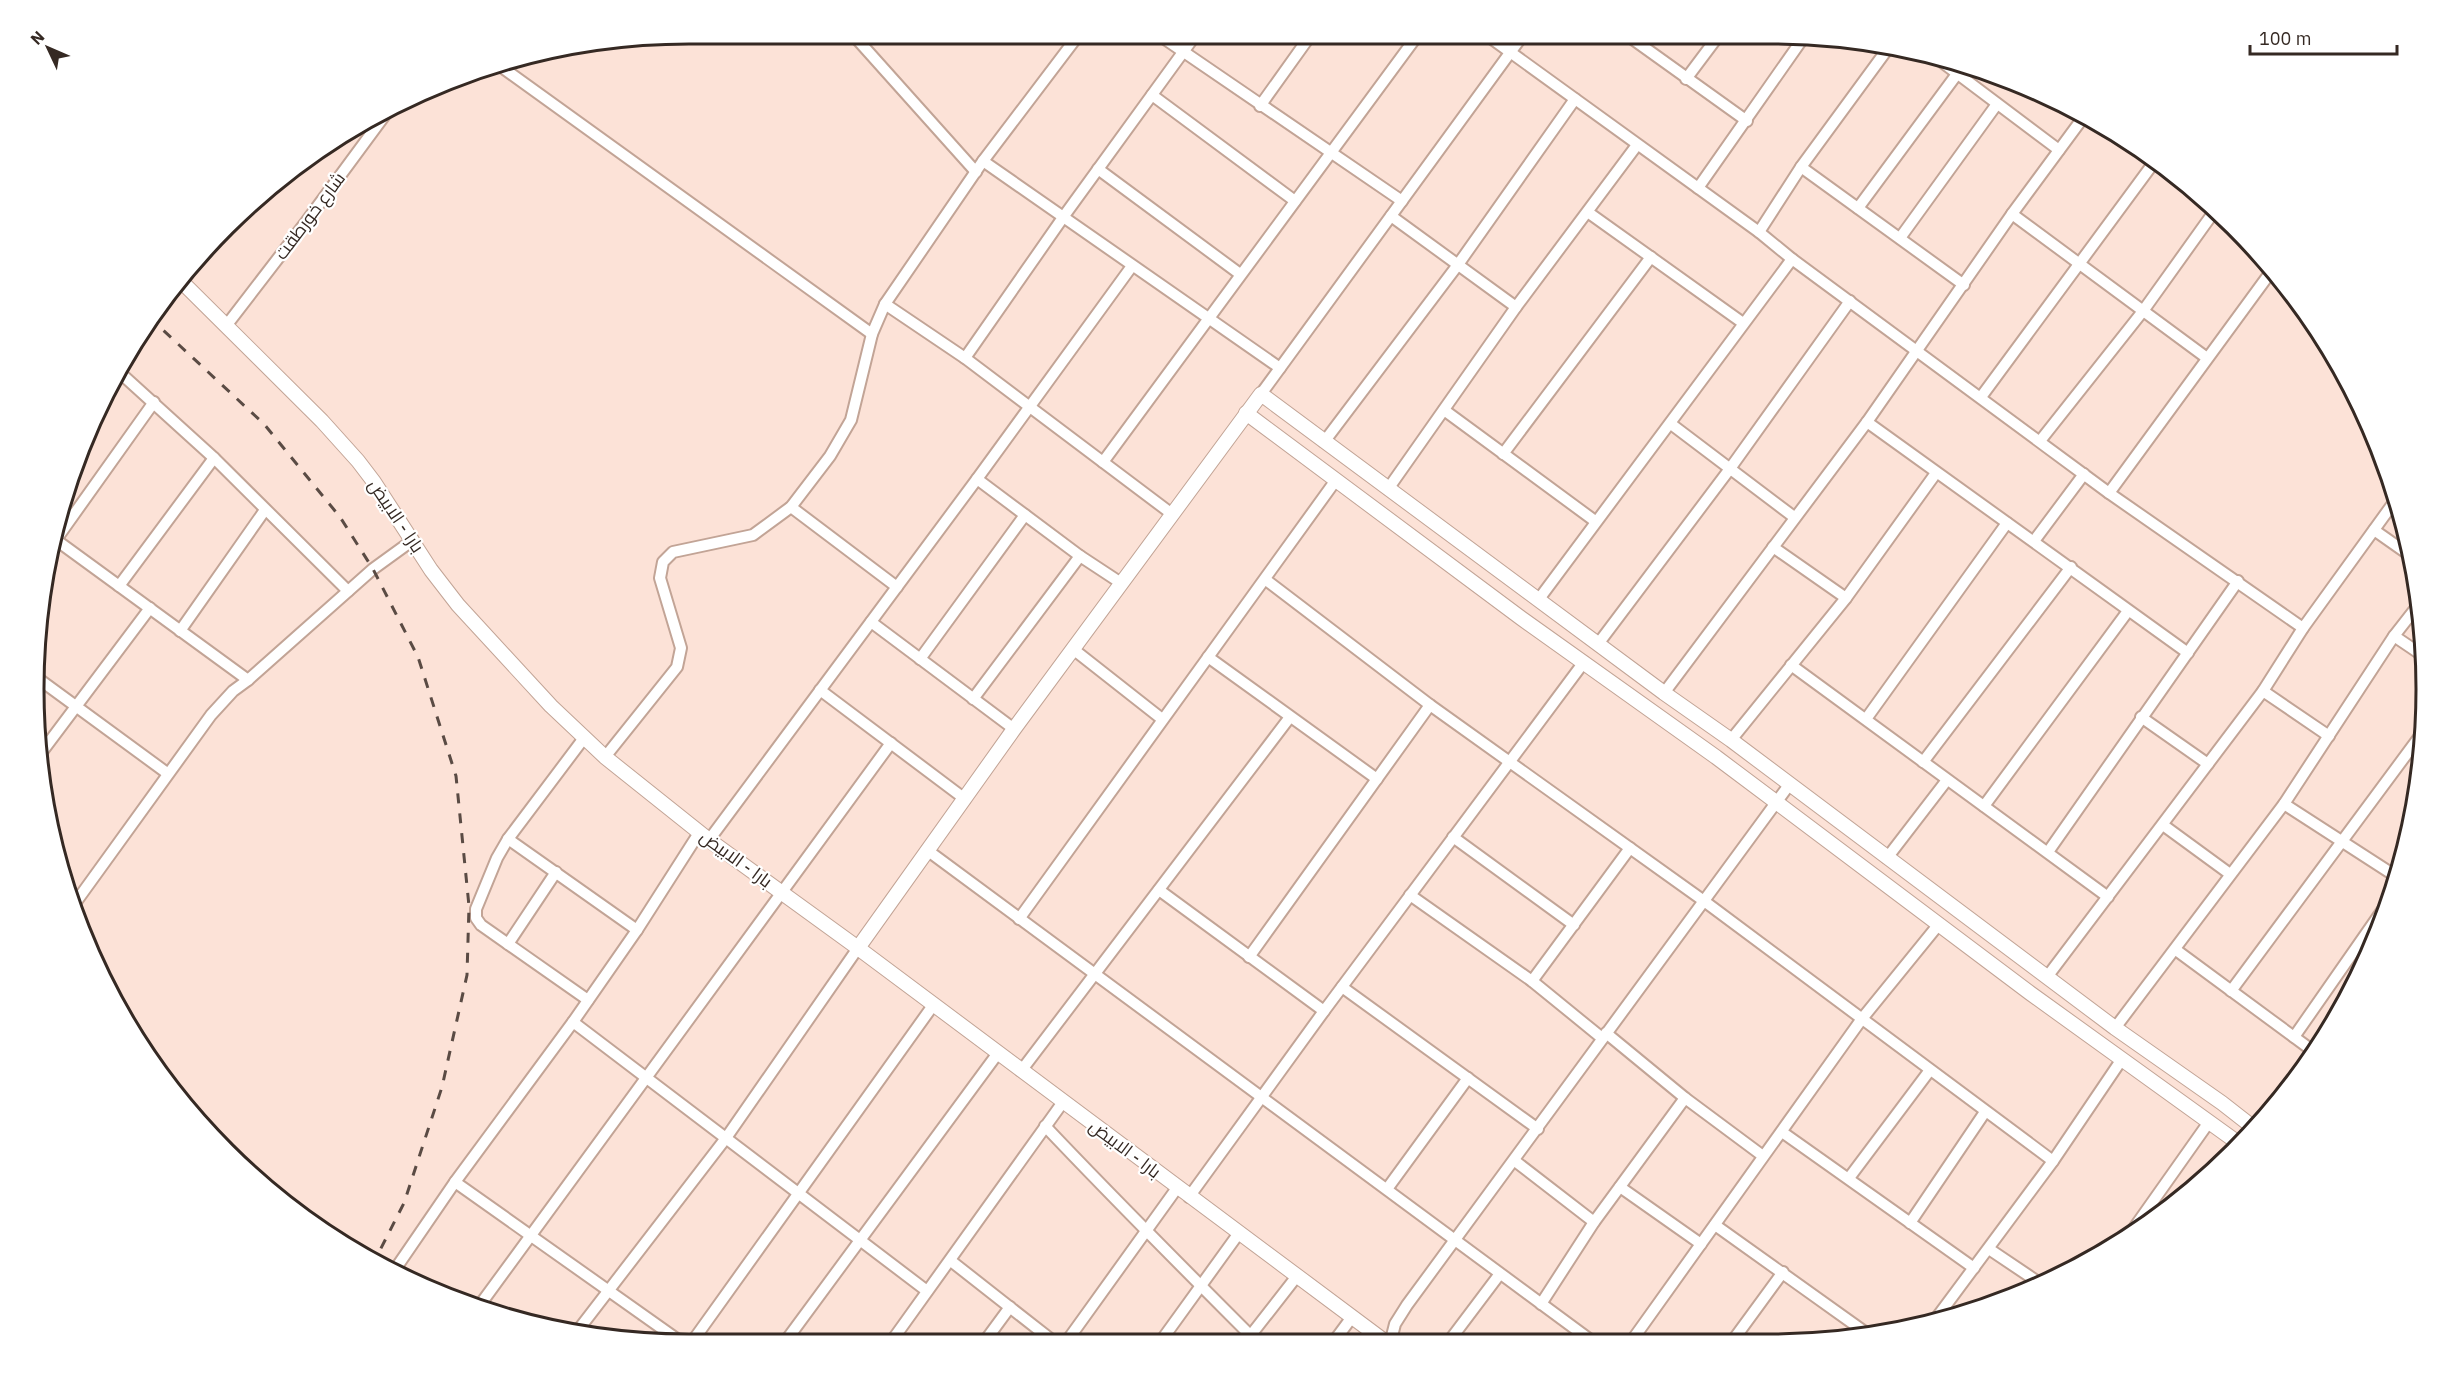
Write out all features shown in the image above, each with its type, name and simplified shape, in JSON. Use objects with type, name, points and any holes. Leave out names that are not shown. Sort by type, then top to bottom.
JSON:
[{"type":"main road","name":"بارا - الابيض","points":[[186,286],[322,421],[358,461],[458,605],[551,706],[605,757],[704,837],[858,948],[1375,1334]]},
{"type":"main road","points":[[858,948],[1014,729],[1261,394],[1664,693],[1731,740],[2115,1028],[2222,1102],[2248,1123]]},
{"type":"main road","points":[[1246,413],[2233,1139]]},
{"type":"street","points":[[861,44],[976,172]]},
{"type":"street","points":[[605,757],[677,667],[680,659],[681,648],[677,629],[660,578],[663,562],[674,552],[753,535],[790,507],[830,456],[850,420],[872,334],[885,304],[983,160],[1072,44]]},
{"type":"street","points":[[1172,44],[1402,201]]},
{"type":"street","points":[[965,358],[1188,44]]},
{"type":"street","points":[[1260,106],[1304,44]]},
{"type":"street","points":[[1103,462],[1411,44]]},
{"type":"street","points":[[1500,44],[1759,232],[1792,259],[1981,396],[2109,493],[2303,628]]},
{"type":"street","points":[[1261,394],[1517,44]]},
{"type":"street","points":[[1639,44],[1747,121]]},
{"type":"street","points":[[1686,78],[1712,44]]},
{"type":"street","points":[[1698,188],[1799,45]]},
{"type":"street","points":[[1759,232],[1801,167],[1884,54]]},
{"type":"street","points":[[1951,69],[2059,150]]},
{"type":"street","points":[[506,70],[872,334]]},
{"type":"street","points":[[1858,208],[1957,74]]},
{"type":"street","points":[[1152,95],[1295,201]]},
{"type":"street","points":[[1324,442],[1457,266],[1575,99]]},
{"type":"street","points":[[1900,238],[1997,104]]},
{"type":"street","points":[[1664,693],[1866,422],[2012,214],[2080,122]]},
{"type":"street","name":"شارع خورطقت","points":[[226,326],[379,123]]},
{"type":"street","points":[[1388,489],[1516,308],[1589,213],[1637,145]]},
{"type":"street","points":[[983,160],[1280,368]]},
{"type":"street","points":[[1801,167],[1964,285]]},
{"type":"street","points":[[1981,396],[2151,168]]},
{"type":"street","points":[[1098,169],[1240,274]]},
{"type":"street","points":[[1589,213],[1743,323]]},
{"type":"street","points":[[2012,214],[2207,358]]},
{"type":"street","points":[[1391,216],[1516,308]]},
{"type":"street","points":[[2040,441],[2143,311],[2211,216]]},
{"type":"street","points":[[1503,454],[1651,257]]},
{"type":"street","points":[[1539,599],[1792,259]]},
{"type":"street","points":[[398,1265],[455,1182],[573,1022],[704,837],[871,622],[1132,266]]},
{"type":"street","points":[[2109,493],[2267,277]]},
{"type":"street","points":[[1598,644],[1729,470],[1850,301]]},
{"type":"street","points":[[885,304],[1031,406],[1172,514]]},
{"type":"street","points":[[124,376],[214,458],[348,591]]},
{"type":"street","points":[[64,525],[154,402]]},
{"type":"street","points":[[1444,410],[1595,521]]},
{"type":"street","points":[[1866,422],[2188,653]]},
{"type":"street","points":[[1671,424],[1794,517]]},
{"type":"street","points":[[119,586],[214,458]]},
{"type":"street","points":[[1731,740],[1846,598],[1936,473]]},
{"type":"street","points":[[2034,541],[2084,474]]},
{"type":"street","points":[[977,479],[1080,556],[1121,583]]},
{"type":"street","points":[[1019,919],[1336,480]]},
{"type":"street","points":[[790,507],[897,587]]},
{"type":"street","points":[[2047,977],[2263,691],[2303,628],[2390,507]]},
{"type":"street","points":[[180,631],[266,510]]},
{"type":"street","points":[[920,659],[1025,515]]},
{"type":"street","points":[[1866,719],[2007,523]]},
{"type":"street","points":[[2374,530],[2401,549]]},
{"type":"street","points":[[79,898],[167,773],[233,691],[373,569],[413,540]]},
{"type":"street","points":[[60,547],[119,586],[248,680]]},
{"type":"street","points":[[1773,547],[1846,598]]},
{"type":"street","points":[[973,699],[1080,556]]},
{"type":"street","points":[[1923,762],[2071,567]]},
{"type":"street","points":[[1266,580],[1430,705],[1704,902],[2053,1161]]},
{"type":"street","points":[[2048,852],[2238,581]]},
{"type":"street","points":[[46,745],[150,608]]},
{"type":"street","points":[[1984,806],[2128,610]]},
{"type":"street","points":[[2115,1028],[2284,804],[2394,636],[2412,613]]},
{"type":"street","points":[[871,622],[1014,729]]},
{"type":"street","points":[[2394,636],[2415,650]]},
{"type":"street","points":[[1073,649],[1162,719]]},
{"type":"street","points":[[1208,657],[1377,779]]},
{"type":"street","points":[[1189,1197],[1324,1011],[1584,662]]},
{"type":"street","points":[[1791,665],[2108,897]]},
{"type":"street","points":[[44,683],[167,773]]},
{"type":"street","points":[[820,690],[965,799]]},
{"type":"street","points":[[2263,691],[2329,736]]},
{"type":"street","points":[[1249,957],[1430,705]]},
{"type":"street","points":[[1022,1071],[1290,717]]},
{"type":"street","points":[[2141,717],[2208,764]]},
{"type":"street","points":[[584,738],[508,839],[497,858],[476,909],[476,918],[481,925],[588,1000]]},
{"type":"street","points":[[484,1300],[891,743]]},
{"type":"street","points":[[2231,991],[2414,745]]},
{"type":"street","points":[[1887,858],[1947,780]]},
{"type":"street","points":[[1392,1334],[1395,1324],[1454,1241],[1789,785]]},
{"type":"street","points":[[2284,804],[2390,872]]},
{"type":"street","points":[[2163,825],[2230,874]]},
{"type":"street","points":[[1453,837],[1574,925]]},
{"type":"street","points":[[508,839],[637,930]]},
{"type":"street","points":[[1532,981],[1630,848]]},
{"type":"street","points":[[927,850],[1096,973],[1260,1098],[1387,1189],[1499,1275],[1582,1334]]},
{"type":"street","points":[[508,944],[556,872]]},
{"type":"street","points":[[1159,890],[1324,1011]]},
{"type":"street","points":[[1410,895],[1532,981],[1763,1156]]},
{"type":"street","points":[[1637,1334],[1861,1020],[1939,924]]},
{"type":"street","points":[[2294,1037],[2369,929]]},
{"type":"street","points":[[583,1324],[726,1138],[858,948]]},
{"type":"street","points":[[2176,950],[2308,1047]]},
{"type":"street","points":[[1342,987],[1538,1129]]},
{"type":"street","points":[[698,1334],[934,1005]]},
{"type":"street","points":[[573,1022],[927,1291]]},
{"type":"street","points":[[791,1334],[998,1053]]},
{"type":"street","points":[[1942,1311],[2053,1161],[2122,1059]]},
{"type":"street","points":[[1849,1178],[1930,1071]]},
{"type":"street","points":[[1387,1189],[1468,1078]]},
{"type":"street","points":[[1541,1304],[1594,1222],[1685,1098]]},
{"type":"street","points":[[897,1334],[1063,1102]]},
{"type":"street","points":[[1910,1222],[1985,1112]]},
{"type":"street","points":[[2143,1216],[2209,1122]]},
{"type":"street","points":[[1045,1126],[1146,1232],[1202,1284],[1247,1334]]},
{"type":"street","points":[[1782,1132],[1974,1268]]},
{"type":"street","points":[[1515,1161],[1594,1222]]},
{"type":"street","points":[[455,1182],[669,1333]]},
{"type":"street","points":[[1620,1186],[1701,1244]]},
{"type":"street","points":[[1072,1334],[1177,1188]]},
{"type":"street","points":[[1715,1225],[1859,1328]]},
{"type":"street","points":[[1166,1334],[1239,1233]]},
{"type":"street","points":[[1989,1249],[2032,1278]]},
{"type":"street","points":[[951,1261],[1044,1334]]},
{"type":"street","points":[[1738,1334],[1783,1272]]},
{"type":"street","points":[[1454,1334],[1499,1275]]},
{"type":"street","points":[[1256,1334],[1297,1276]]},
{"type":"street","points":[[990,1334],[1010,1308]]},
{"type":"street","points":[[1339,1334],[1352,1317]]},
{"type":"railway","points":[[156,324],[264,424],[340,517],[373,569],[418,657],[456,776],[469,906],[467,975],[442,1087],[404,1203],[378,1254]]}]
